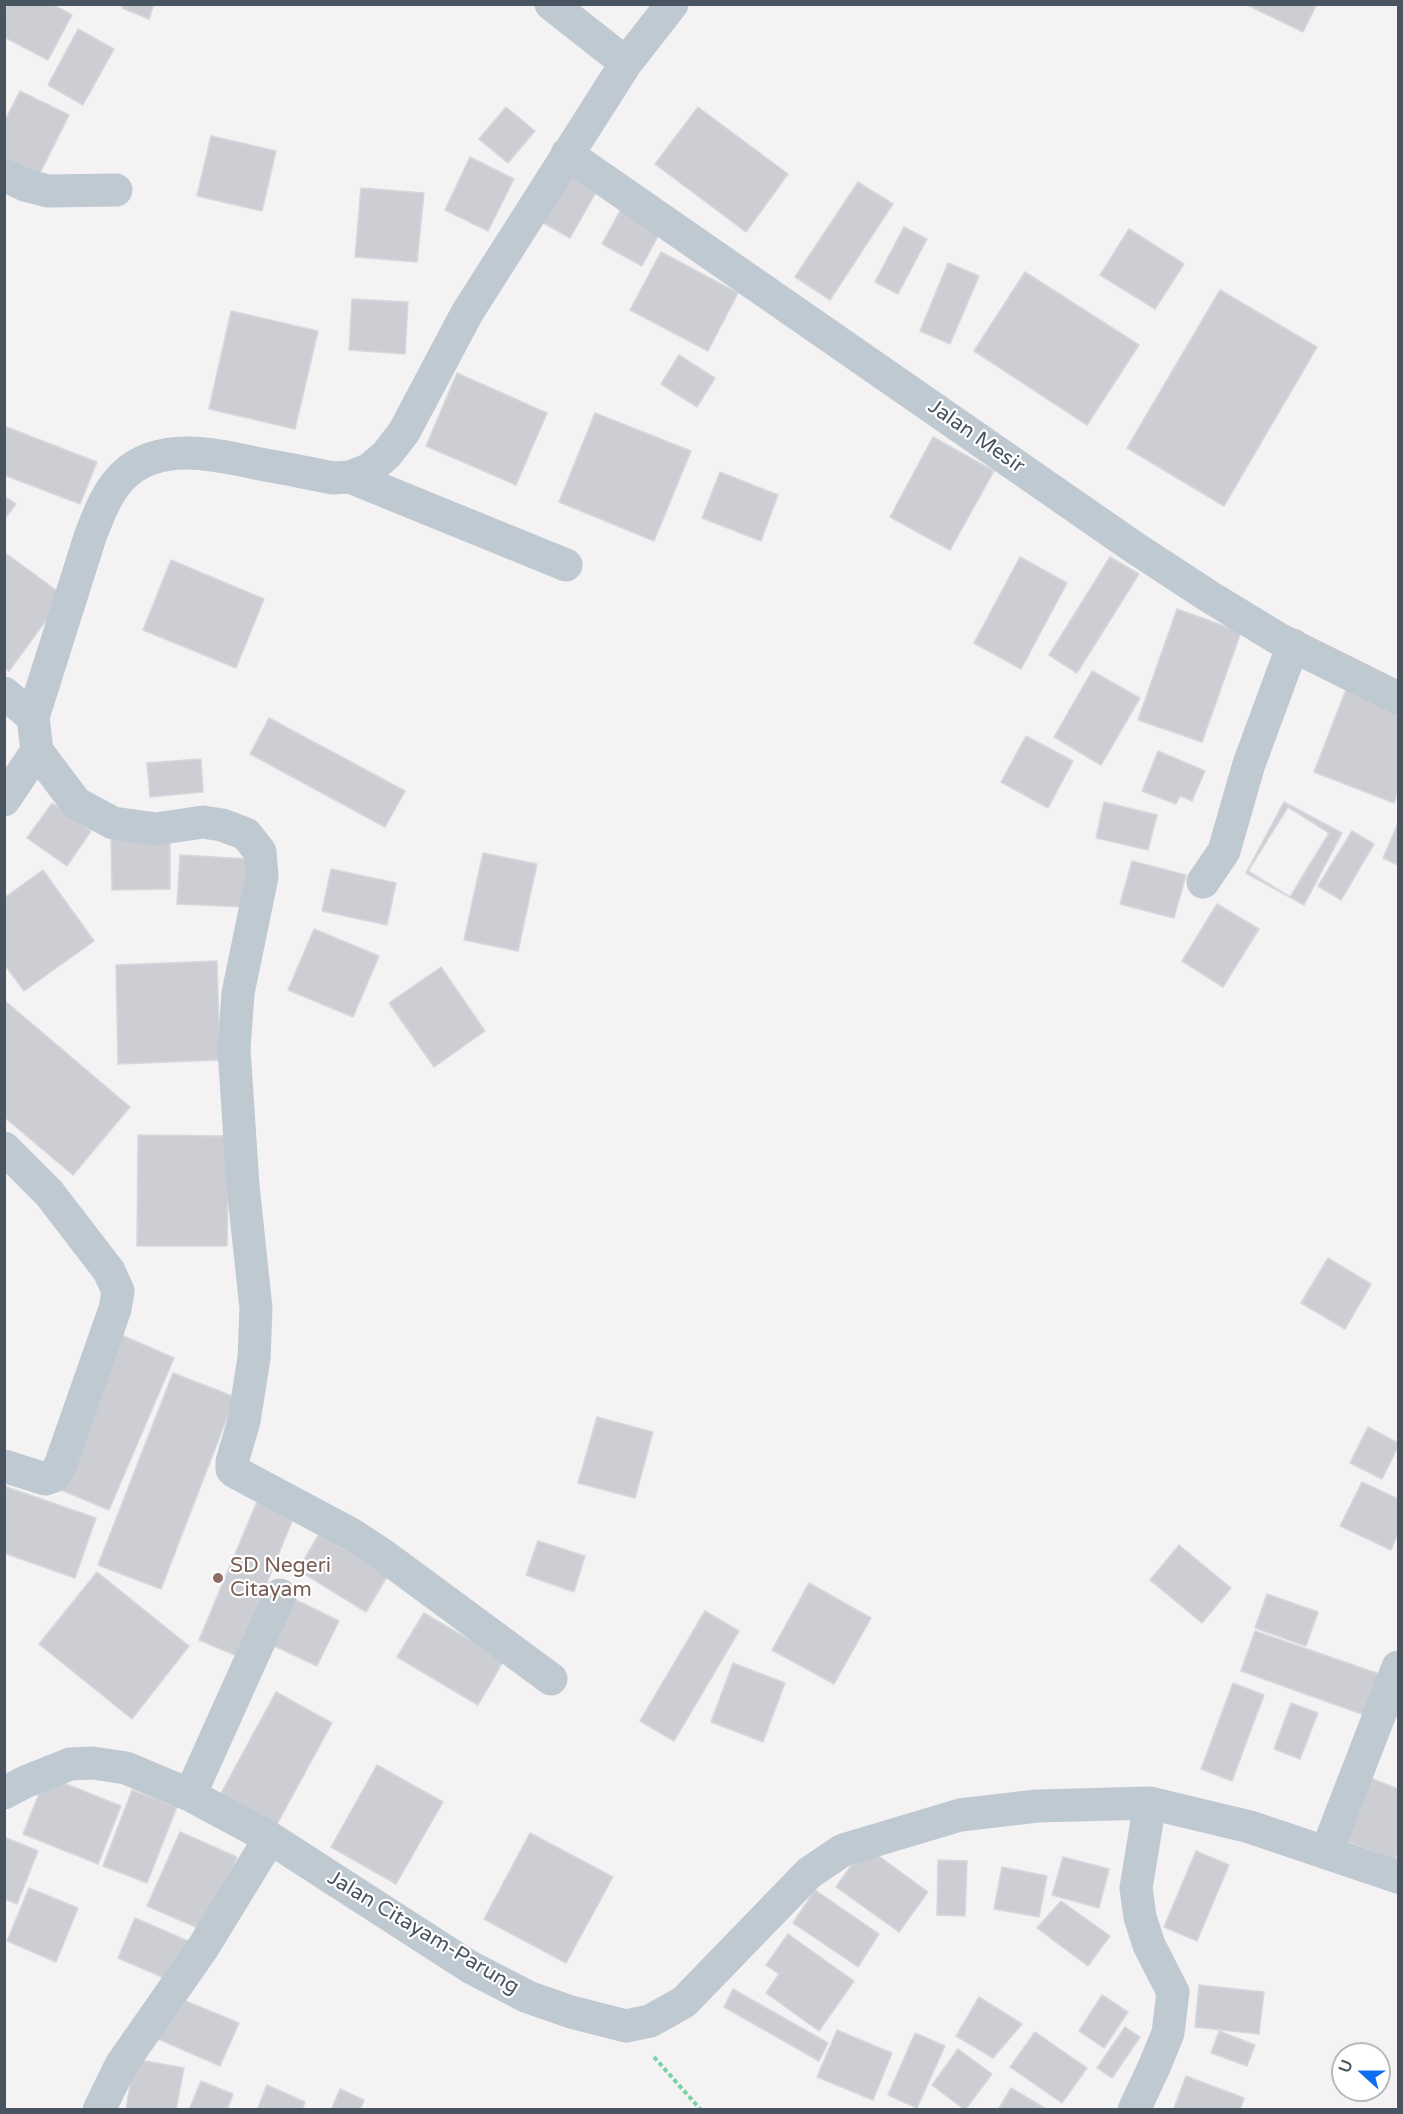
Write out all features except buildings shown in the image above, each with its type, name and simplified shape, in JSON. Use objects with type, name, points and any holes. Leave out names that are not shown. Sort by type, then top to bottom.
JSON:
[{"type":"street","points":[[551,4],[626,63]]},
{"type":"street","points":[[550,1679],[383,1555],[351,1534],[232,1469],[244,1421],[254,1358],[256,1308],[243,1186],[234,1049],[238,993],[262,877],[261,852],[246,834],[222,825],[203,822],[156,829],[113,823],[76,802],[37,750],[33,717],[90,537],[101,508],[112,489],[128,472],[159,457],[183,453],[213,454],[333,478],[350,477],[370,469],[387,454],[404,432],[467,312],[626,63],[672,4]]},
{"type":"street","name":"Jalan Mesir","points":[[567,154],[1135,548],[1210,597],[1293,645],[1398,698]]},
{"type":"street","points":[[4,176],[48,191],[116,190]]},
{"type":"street","points":[[350,477],[566,565]]},
{"type":"street","points":[[1203,882],[1224,851],[1249,764],[1293,645]]},
{"type":"street","points":[[4,693],[33,717]]},
{"type":"street","points":[[4,800],[37,750]]},
{"type":"street","points":[[4,1148],[49,1193],[110,1271],[118,1291],[115,1309],[62,1463],[54,1476],[45,1479],[4,1466]]},
{"type":"street","points":[[190,1795],[280,1595]]},
{"type":"street","points":[[1326,1853],[1398,1666]]},
{"type":"street","name":"Jalan Citayam-Parung","points":[[4,1793],[70,1764],[93,1763],[126,1768],[190,1795],[270,1839],[470,1967],[528,1997],[571,2012],[626,2026],[650,2022],[684,2002],[809,1873],[843,1850],[960,1815],[1037,1806],[1150,1803],[1250,1827],[1398,1877]]},
{"type":"street","points":[[1134,2109],[1168,2033],[1173,1992],[1149,1946],[1140,1917],[1136,1888],[1150,1803]]},
{"type":"street","points":[[99,2109],[121,2064],[204,1946],[270,1839]]},
{"type":"path","points":[[626,2026],[701,2109]]},
{"type":"place","name":"SD Negeri Citayam","points":[[218,1578]]}]
